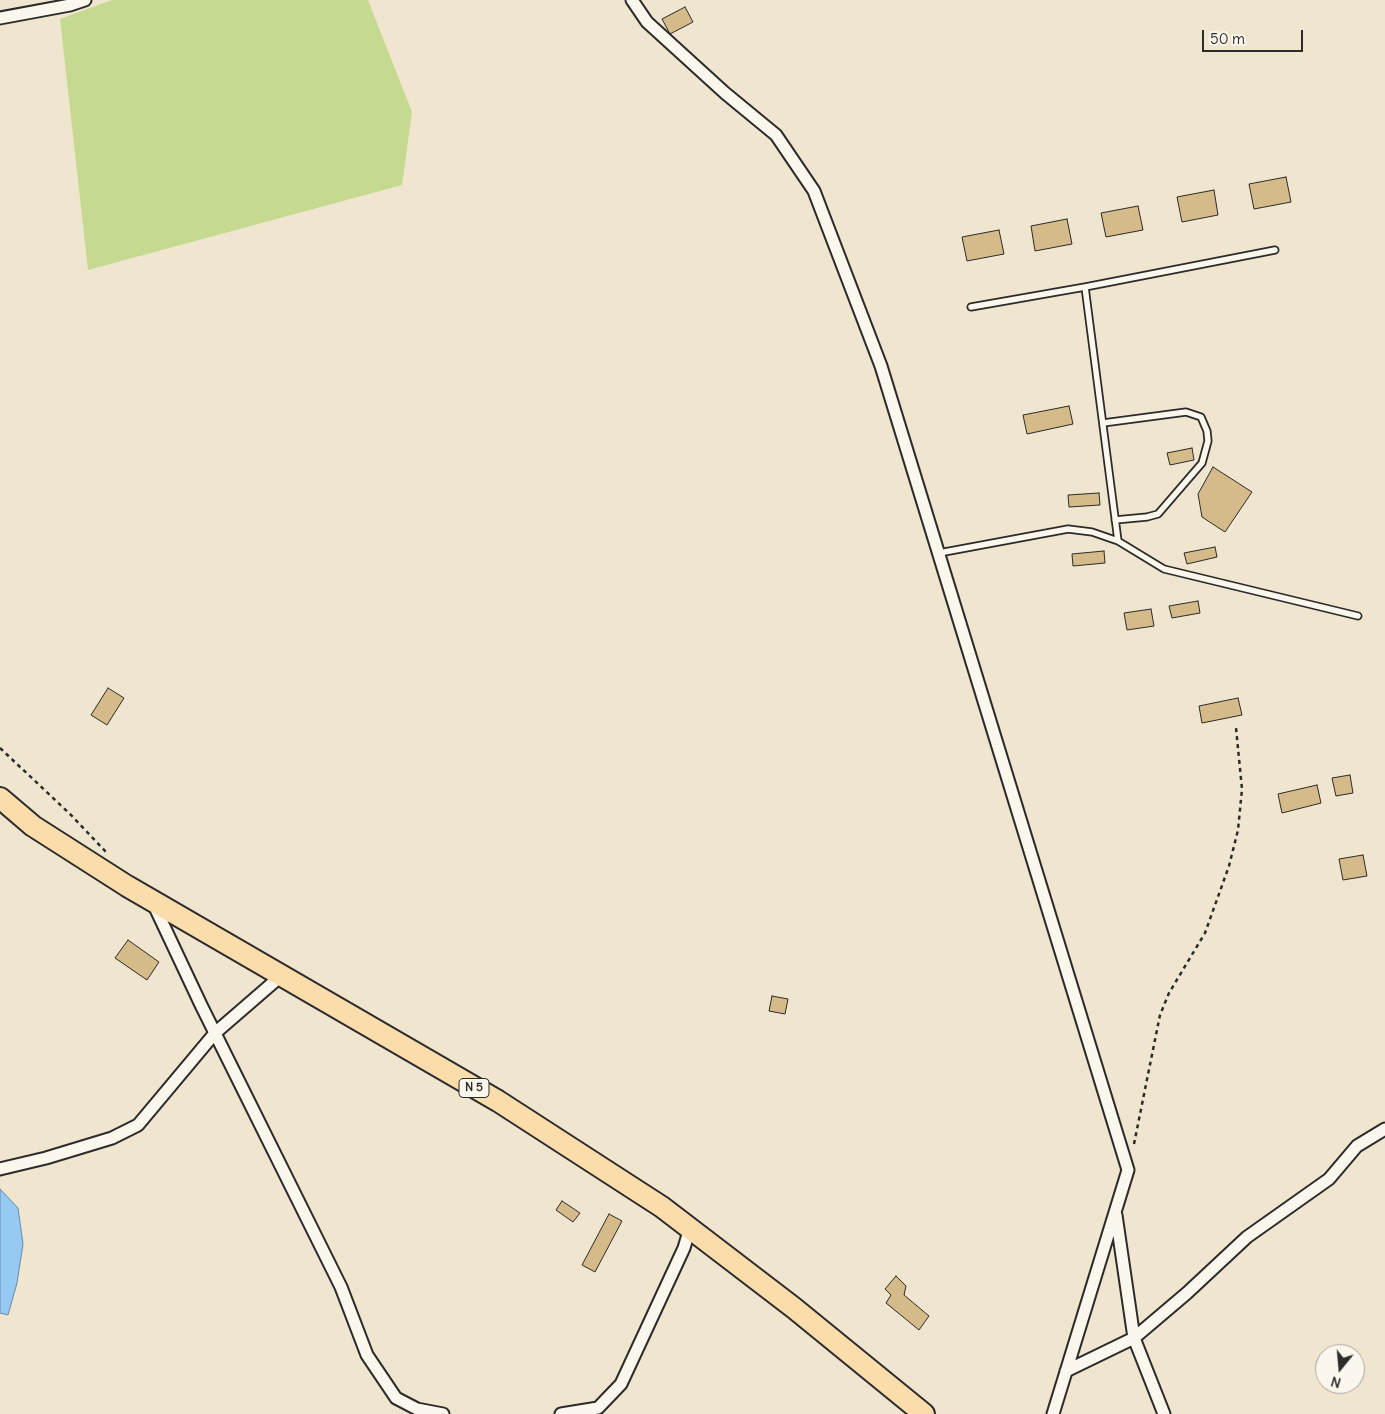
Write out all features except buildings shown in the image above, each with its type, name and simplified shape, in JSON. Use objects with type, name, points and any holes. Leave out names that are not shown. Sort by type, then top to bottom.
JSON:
[{"type":"highway","name":"N 5","points":[[0,798],[34,826],[153,901],[498,1101],[662,1206],[794,1308],[924,1414]]},
{"type":"street","points":[[0,18],[70,5],[85,0]]},
{"type":"street","points":[[632,0],[646,22],[725,93],[776,134],[814,192],[881,366],[1128,1170],[1053,1414]]},
{"type":"street","points":[[153,901],[215,1033],[341,1288],[367,1355],[396,1398],[417,1409],[443,1414]]},
{"type":"street","points":[[0,1168],[46,1158],[112,1138],[138,1125],[215,1033],[282,975]]},
{"type":"street","points":[[1066,1372],[1134,1338],[1247,1237],[1329,1179],[1357,1146],[1385,1130]]},
{"type":"street","points":[[1116,1211],[1134,1338],[1164,1414]]},
{"type":"street","points":[[560,1414],[598,1408],[621,1384],[684,1248],[690,1228]]},
{"type":"lane","points":[[972,307],[1275,250]]},
{"type":"lane","points":[[1085,287],[1118,541]]},
{"type":"lane","points":[[1103,422],[1186,412],[1201,417],[1207,431],[1208,441],[1202,463],[1158,514],[1115,520]]},
{"type":"lane","points":[[939,553],[1068,529],[1092,532],[1118,541],[1164,568],[1358,616]]},
{"type":"path","points":[[1128,1170],[1160,1015],[1169,993],[1205,933],[1229,866],[1238,830],[1242,788],[1236,728]]},
{"type":"path","points":[[0,748],[71,815],[112,858]]},
{"type":"green space","points":[[112,0],[368,0],[412,112],[402,185],[88,270],[60,19]]},
{"type":"water","points":[[0,1189],[18,1208],[23,1244],[17,1283],[8,1315],[0,1313]]}]
